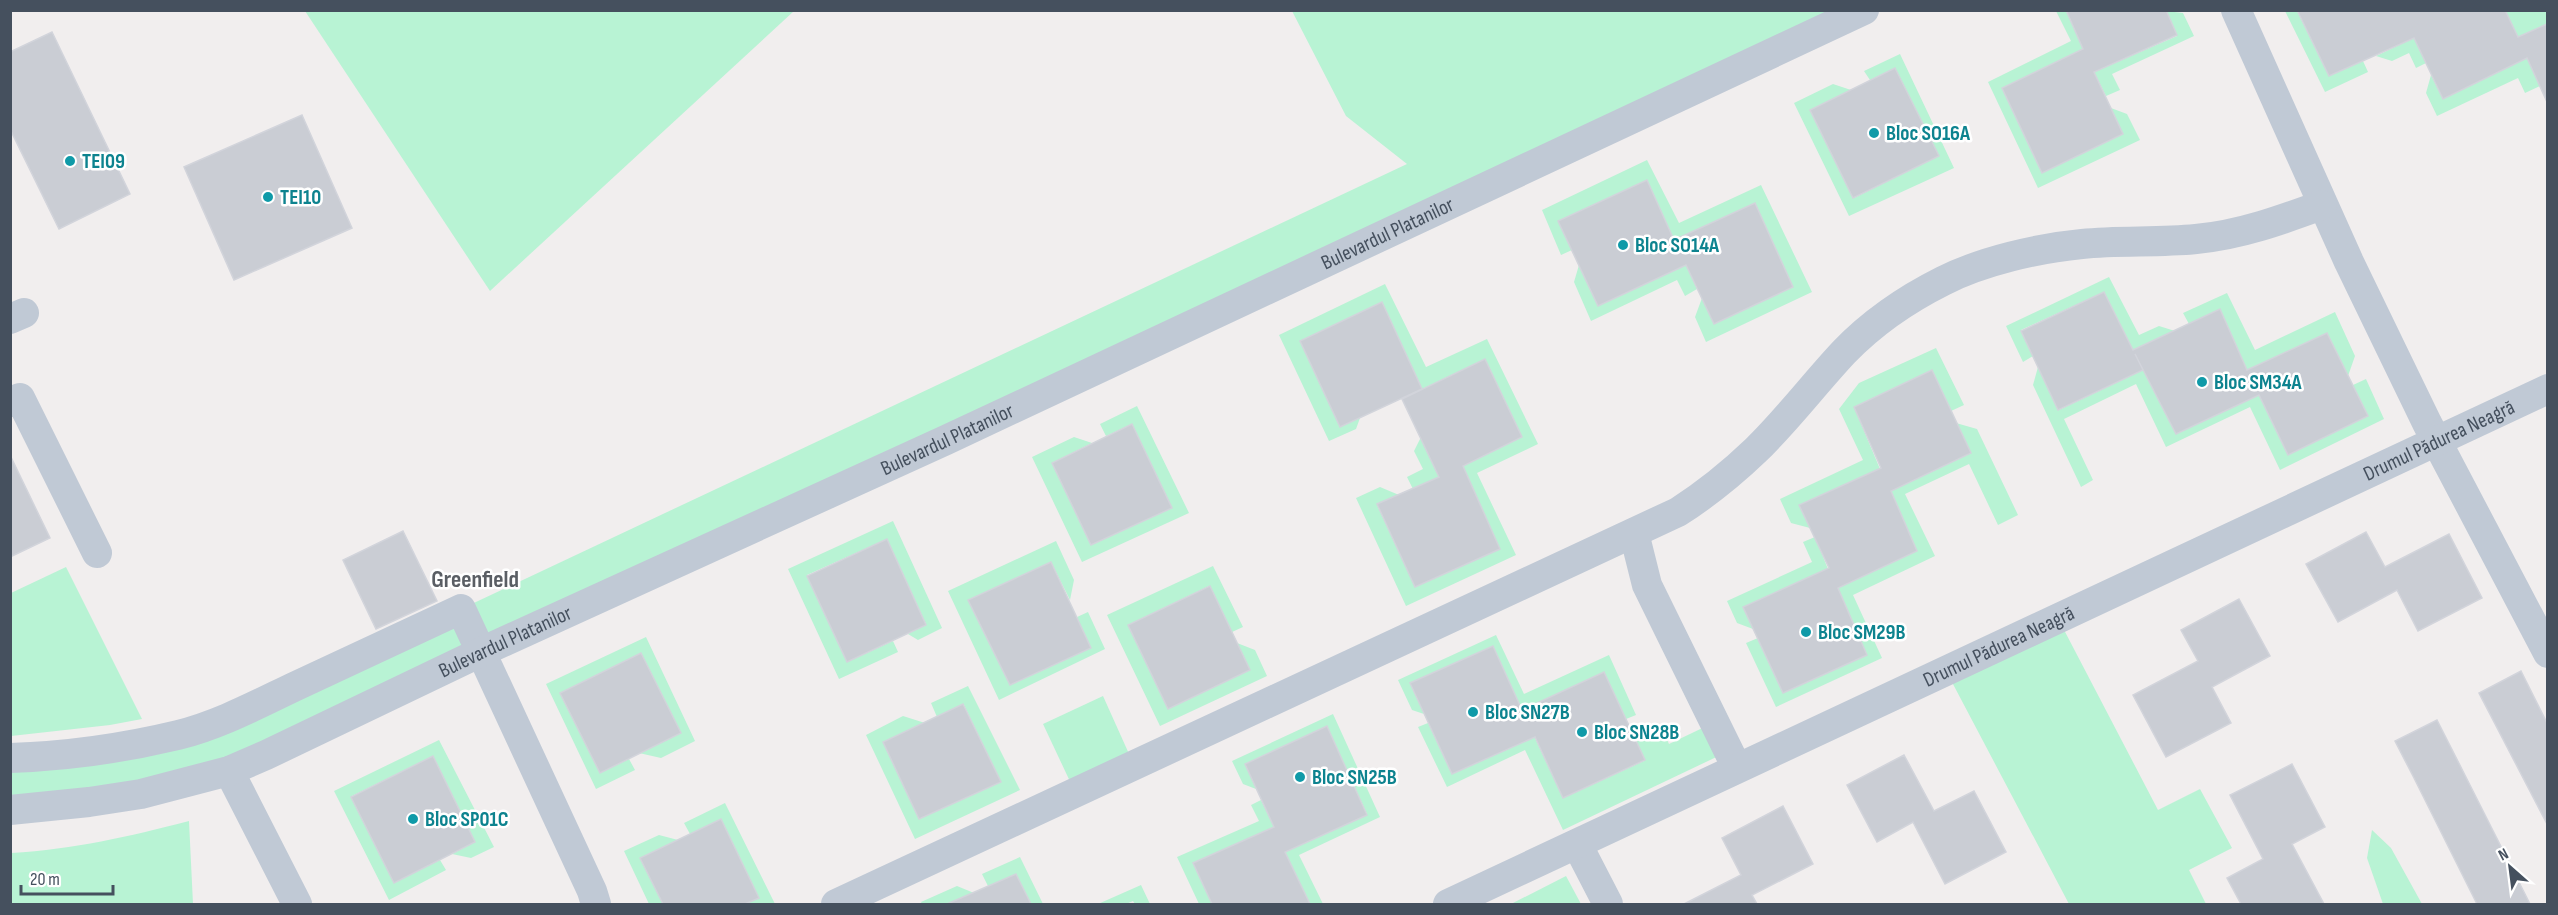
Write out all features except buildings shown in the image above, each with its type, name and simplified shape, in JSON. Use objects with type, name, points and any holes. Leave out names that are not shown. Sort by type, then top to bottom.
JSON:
[{"type":"street","name":"Bulevardul Platanilor","points":[[10,810],[141,794],[229,771],[482,652],[957,435],[1864,10]]},
{"type":"street","points":[[2236,10],[2322,205],[2436,441],[2547,653]]},
{"type":"street","points":[[836,904],[1678,512],[1715,487],[1756,450],[1845,351],[1911,298],[1945,280],[1986,265],[2051,248],[2084,243],[2197,239],[2235,234],[2268,225],[2322,205]]},
{"type":"street","name":"Drumul Pădurea Neagră","points":[[1448,904],[2547,389]]},
{"type":"street","points":[[10,402],[20,398],[97,552]]},
{"type":"street","points":[[1634,533],[1647,585],[1737,768]]},
{"type":"street","points":[[10,758],[80,752],[138,743],[202,728],[461,609],[596,904]]},
{"type":"street","points":[[229,771],[297,904]]},
{"type":"street","points":[[1577,844],[1608,904]]},
{"type":"green space","points":[[305,11],[794,11],[490,291]]},
{"type":"green space","points":[[1292,11],[1864,11],[266,755],[11,810],[11,758],[138,743],[461,609],[1407,164],[1346,116]]},
{"type":"green space","points":[[2056,11],[2066,11],[2083,49],[2002,88],[2042,172],[2123,134],[2111,108],[2127,114],[2140,140],[2038,188],[1988,82],[2071,41]]},
{"type":"green space","points":[[2166,11],[2183,13],[2194,36],[2112,74],[2120,90],[2106,96],[2094,72],[2177,36]]},
{"type":"green space","points":[[2285,11],[2297,11],[2329,76],[2363,61],[2368,72],[2325,92]]},
{"type":"green space","points":[[2505,11],[2547,11],[2547,24],[2518,37]]},
{"type":"green space","points":[[2414,38],[2426,63],[2416,68],[2409,53],[2392,61],[2376,56]]},
{"type":"green space","points":[[1900,54],[1954,168],[1849,216],[1794,103],[1833,84],[1851,90],[1810,110],[1854,198],[1938,156],[1895,68],[1870,80],[1864,71]]},
{"type":"green space","points":[[2527,58],[2540,86],[2525,93],[2518,78],[2437,116],[2426,93],[2431,75],[2443,99]]},
{"type":"green space","points":[[1647,160],[1679,223],[1761,185],[1812,292],[1706,342],[1695,317],[1702,298],[1714,324],[1793,287],[1755,203],[1674,240],[1647,181],[1572,250],[1561,255],[1542,210]]},
{"type":"green space","points":[[1579,265],[1598,306],[1686,265],[1697,289],[1685,296],[1677,280],[1591,321],[1574,282]]},
{"type":"green space","points":[[2109,277],[2139,335],[2159,326],[2175,331],[2133,350],[2104,292],[2021,330],[2033,356],[2023,362],[2006,326]]},
{"type":"green space","points":[[1385,284],[1426,367],[1487,339],[1538,444],[1477,473],[1516,555],[1406,606],[1356,498],[1380,487],[1399,495],[1377,505],[1415,587],[1500,549],[1463,466],[1522,437],[1485,359],[1422,389],[1382,303],[1300,341],[1340,427],[1360,418],[1356,429],[1329,441],[1279,335]]},
{"type":"green space","points":[[2227,293],[2255,350],[2335,312],[2355,356],[2348,376],[2327,333],[2247,370],[2220,310],[2189,324],[2183,313]]},
{"type":"green space","points":[[1936,348],[1964,405],[1951,411],[1932,371],[1854,407],[1880,469],[1810,528],[1791,523],[1780,499],[1863,460],[1839,409],[1859,383]]},
{"type":"green space","points":[[2038,367],[2059,410],[2143,370],[2259,395],[2353,385],[2366,379],[2384,419],[2280,470],[2250,407],[2166,447],[2136,384],[2064,419],[2093,480],[2081,487],[2033,385]]},
{"type":"green space","points":[[1137,406],[1189,513],[1082,562],[1032,457],[1074,437],[1092,443],[1052,463],[1091,545],[1172,508],[1132,424],[1106,436],[1100,424]]},
{"type":"green space","points":[[1956,423],[1977,429],[2018,515],[1998,525],[1969,464],[1905,494],[1935,556],[1853,595],[1882,658],[1776,707],[1746,643],[1758,638],[1783,693],[1867,655],[1838,588],[1917,551],[1891,491],[1971,453]]},
{"type":"green space","points":[[1421,437],[1439,477],[1413,489],[1407,477],[1423,469],[1414,451]]},
{"type":"green space","points":[[893,521],[942,628],[918,640],[908,634],[926,624],[887,539],[807,575],[847,662],[893,641],[898,652],[839,679],[788,569]]},
{"type":"green space","points":[[1815,537],[1828,569],[1753,629],[1737,623],[1727,601],[1812,562],[1803,542]]},
{"type":"green space","points":[[1056,541],[1074,580],[1070,600],[1051,562],[968,600],[1010,685],[1090,648],[1077,617],[1088,612],[1105,649],[999,700],[948,591]]},
{"type":"green space","points":[[1213,566],[1243,627],[1232,632],[1209,586],[1128,625],[1168,708],[1237,643],[1255,650],[1267,676],[1160,726],[1107,615]]},
{"type":"green space","points":[[66,567],[142,719],[110,725],[11,736],[11,593]]},
{"type":"green space","points":[[2063,628],[2158,810],[2200,789],[2232,848],[2189,870],[2206,904],[2069,904],[1951,680]]},
{"type":"green space","points":[[1496,635],[1524,694],[1609,655],[1636,715],[1626,719],[1604,672],[1522,710],[1493,646],[1410,683],[1424,714],[1412,710],[1398,680]]},
{"type":"green space","points":[[646,637],[695,741],[661,758],[639,753],[681,733],[641,653],[561,693],[600,773],[629,759],[635,770],[596,789],[546,684]]},
{"type":"green space","points":[[968,686],[1020,790],[915,839],[866,735],[903,716],[925,723],[919,819],[1001,782],[964,705],[937,717],[931,703]]},
{"type":"green space","points":[[1103,696],[1134,765],[1075,792],[1043,724]]},
{"type":"green space","points":[[1333,714],[1380,817],[1299,855],[1323,904],[1310,904],[1285,852],[1367,814],[1327,726],[1245,764],[1256,789],[1243,784],[1232,761]]},
{"type":"green space","points":[[1715,722],[1729,751],[1563,830],[1525,750],[1447,787],[1418,727],[1428,723],[1452,774],[1534,736],[1563,798],[1644,761],[1630,729],[1650,735],[1662,729],[1669,744]]},
{"type":"green space","points":[[439,740],[494,847],[471,858],[452,854],[475,842],[433,756],[352,796],[394,882],[440,860],[446,870],[389,900],[334,791]]},
{"type":"green space","points":[[1261,800],[1274,827],[1193,863],[1212,904],[1199,904],[1177,857],[1259,821],[1251,805]]},
{"type":"green space","points":[[725,803],[775,904],[745,904],[758,898],[690,834],[684,823]]},
{"type":"green space","points":[[189,821],[193,904],[11,904],[11,853],[101,842]]},
{"type":"green space","points":[[2372,830],[2391,848],[2422,904],[2383,904],[2367,858]]},
{"type":"green space","points":[[659,835],[678,840],[641,858],[663,904],[649,904],[624,851]]},
{"type":"green space","points":[[1020,857],[1043,904],[1031,904],[1016,874],[988,886],[982,874]]},
{"type":"green space","points":[[1566,876],[1581,904],[1511,904]]},
{"type":"green space","points":[[1141,885],[1150,904],[1135,904],[1133,901],[1126,904],[1098,904]]},
{"type":"green space","points":[[957,886],[974,893],[947,904],[922,904],[921,902]]},
{"type":"place","name":"Bloc SO16A","points":[[1874,133]]},
{"type":"place","name":"TEI09","points":[[70,161]]},
{"type":"place","name":"TEI10","points":[[268,197]]},
{"type":"place","name":"Bloc SO14A","points":[[1623,245]]},
{"type":"place","name":"Bloc SM34A","points":[[2202,382]]},
{"type":"place","name":"Bloc SM29B","points":[[1806,632]]},
{"type":"place","name":"Bloc SN27B","points":[[1473,712]]},
{"type":"place","name":"Bloc SN28B","points":[[1582,732]]},
{"type":"place","name":"Bloc SN25B","points":[[1300,777]]},
{"type":"place","name":"Bloc SP01C","points":[[413,819]]},
{"type":"district","name":"Greenfield","points":[[475,579]]}]
